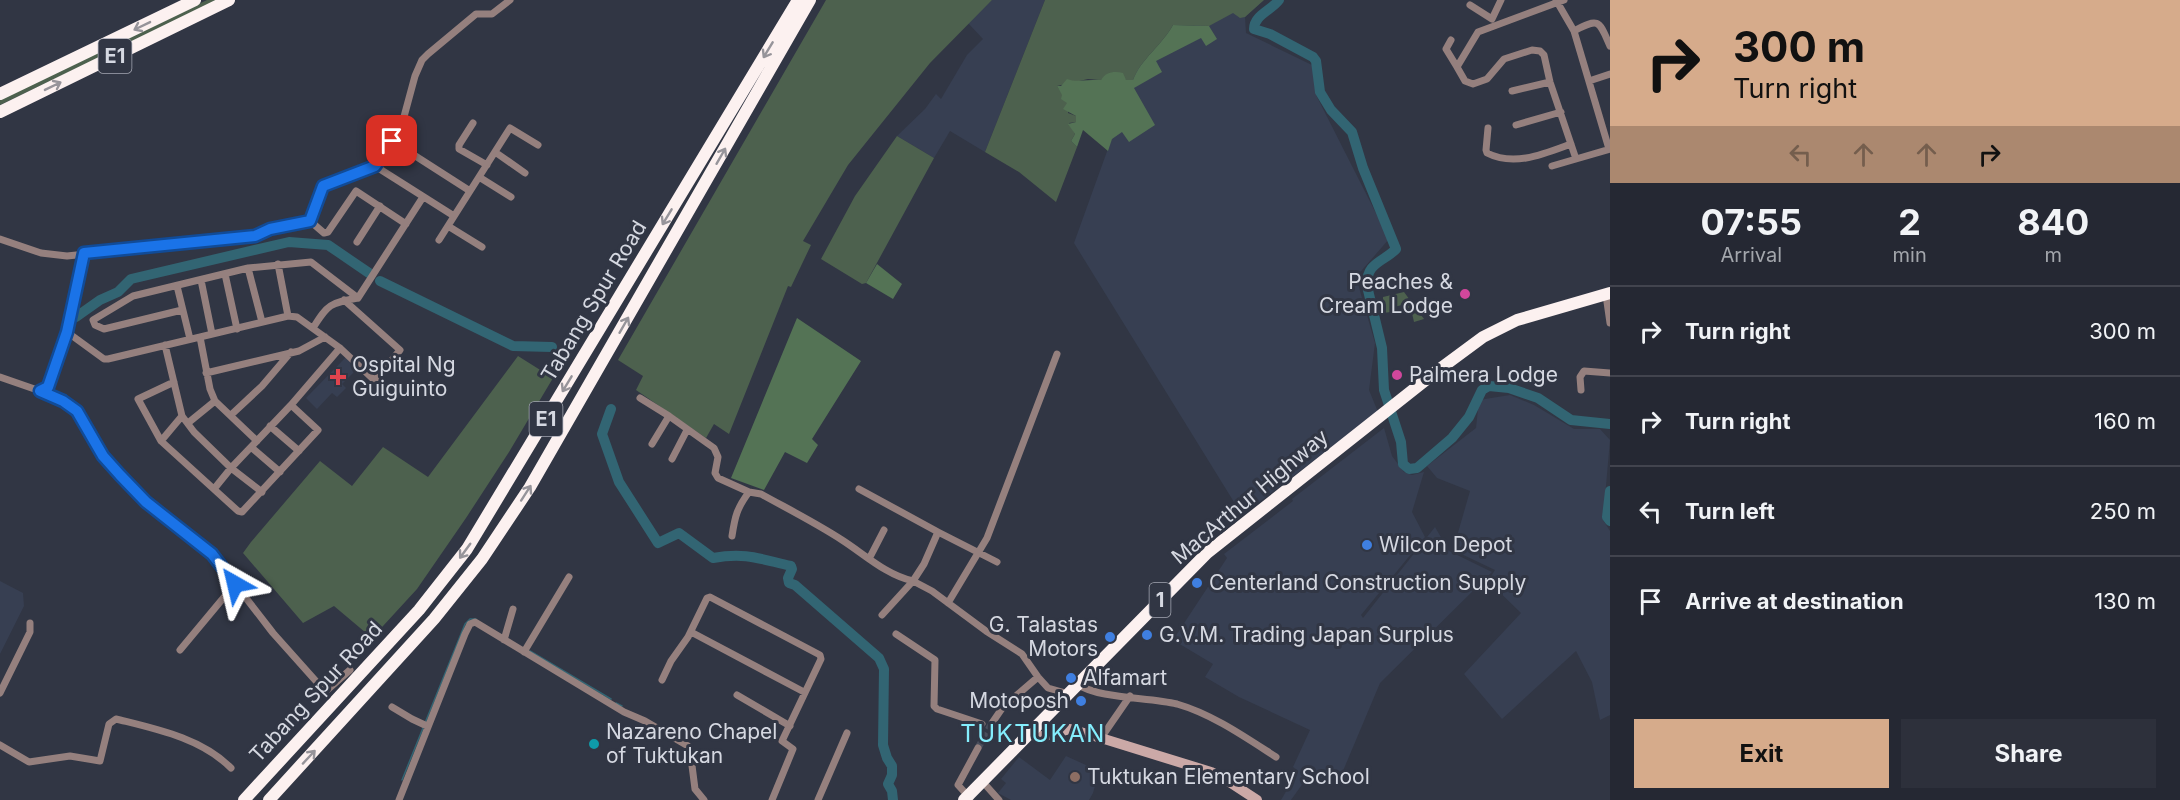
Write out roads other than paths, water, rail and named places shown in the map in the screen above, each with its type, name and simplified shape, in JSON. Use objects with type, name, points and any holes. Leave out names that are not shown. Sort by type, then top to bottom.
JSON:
[{"type":"highway","name":"E1","points":[[0,94],[195,0]]},
{"type":"highway","name":"E1","points":[[0,112],[229,0]]},
{"type":"highway","name":"Tabang Spur Road","points":[[244,800],[418,610],[467,549],[798,0]]},
{"type":"highway","name":"Tabang Spur Road","points":[[269,800],[434,619],[482,559],[530,487],[810,0]]},
{"type":"highway","name":"MacArthur Highway","points":[[968,799],[1207,553],[1394,411],[1467,348],[1498,328],[1531,316],[1608,297]]},
{"type":"street","points":[[310,221],[323,186],[375,166],[402,124],[410,92],[422,60],[476,14],[492,14],[510,0]]},
{"type":"street","points":[[1493,22],[1501,0]]},
{"type":"street","points":[[1457,67],[1476,34],[1493,22],[1560,1],[1574,31],[1609,149],[1552,166]]},
{"type":"street","points":[[1470,5],[1493,22]]},
{"type":"street","points":[[1574,31],[1591,22],[1597,23],[1601,26],[1610,46]]},
{"type":"street","points":[[1451,40],[1446,49],[1465,81],[1473,84],[1487,79],[1504,58],[1536,50],[1544,55],[1550,82],[1576,159]]},
{"type":"street","points":[[1589,81],[1610,74]]},
{"type":"street","points":[[1512,92],[1550,82]]},
{"type":"street","points":[[1516,125],[1561,112]]},
{"type":"street","points":[[473,123],[459,145],[459,149],[487,165]]},
{"type":"street","points":[[1488,128],[1487,153],[1499,158],[1512,160],[1527,158],[1571,144]]},
{"type":"street","points":[[439,240],[510,129],[538,145]]},
{"type":"street","points":[[392,141],[470,190]]},
{"type":"street","points":[[495,152],[525,173]]},
{"type":"street","points":[[375,166],[454,216]]},
{"type":"street","points":[[479,177],[511,197]]},
{"type":"street","points":[[310,221],[324,233],[328,232],[356,191],[406,224]]},
{"type":"street","points":[[313,328],[330,305],[358,298],[423,197]]},
{"type":"street","points":[[357,242],[380,206]]},
{"type":"street","points":[[0,239],[41,253],[67,256],[255,236],[270,229],[310,221]]},
{"type":"street","points":[[448,226],[482,247]]},
{"type":"street","points":[[40,391],[48,387],[67,332],[84,253]]},
{"type":"street","points":[[182,310],[104,329],[95,325],[93,320],[134,296],[248,268],[278,264],[311,262],[358,298]]},
{"type":"street","points":[[278,264],[288,316]]},
{"type":"street","points":[[248,268],[261,322]]},
{"type":"street","points":[[225,274],[237,329]]},
{"type":"street","points":[[201,280],[212,334]]},
{"type":"street","points":[[177,286],[190,339]]},
{"type":"street","points":[[1608,297],[1610,323]]},
{"type":"street","points":[[67,332],[108,359],[288,316],[297,318],[313,328],[376,380],[400,350],[344,300]]},
{"type":"street","points":[[200,337],[206,373],[215,401],[257,441]]},
{"type":"street","points":[[206,373],[307,348],[325,337]]},
{"type":"street","points":[[165,345],[182,416],[231,468],[262,492]]},
{"type":"street","points":[[214,489],[340,348]]},
{"type":"street","points":[[231,415],[262,386],[291,352]]},
{"type":"street","points":[[948,603],[978,553],[998,513],[1057,354]]},
{"type":"street","points":[[1581,390],[1580,377],[1584,371],[1610,374]]},
{"type":"street","points":[[0,376],[63,401],[77,411],[103,456],[146,502],[212,554],[273,633],[323,689],[327,690],[350,670]]},
{"type":"street","points":[[174,382],[138,399],[161,441],[238,511],[242,512],[318,430],[291,405]]},
{"type":"street","points":[[640,398],[669,416],[716,452],[718,456],[715,474],[718,478],[749,492],[761,494],[830,532],[902,579],[932,591],[1022,654],[1048,688],[1062,692],[1067,697]]},
{"type":"street","points":[[188,423],[215,401]]},
{"type":"street","points":[[161,441],[182,416]]},
{"type":"street","points":[[652,444],[669,416]]},
{"type":"street","points":[[270,426],[299,451]]},
{"type":"street","points":[[672,459],[687,430]]},
{"type":"street","points":[[251,447],[280,472]]},
{"type":"street","points":[[859,489],[997,562]]},
{"type":"street","points":[[732,536],[736,512],[749,492]]},
{"type":"street","points":[[869,559],[884,530]]},
{"type":"street","points":[[882,615],[913,582],[938,532]]},
{"type":"street","points":[[524,651],[569,577]]},
{"type":"street","points":[[180,650],[235,584]]},
{"type":"street","points":[[663,680],[671,661],[691,632],[707,598],[710,597],[820,655],[821,659],[782,741],[793,749],[772,800]]},
{"type":"street","points":[[504,640],[513,609]]},
{"type":"street","points":[[399,800],[470,624],[475,622],[624,712],[645,721],[688,746],[695,789],[704,800]]},
{"type":"street","points":[[0,693],[30,632],[30,623]]},
{"type":"street","points":[[691,632],[804,693]]},
{"type":"street","points":[[897,634],[935,660],[934,706],[982,724]]},
{"type":"street","points":[[992,723],[1002,707],[1038,677]]},
{"type":"street","points":[[1080,686],[1096,692],[1179,705],[1241,734],[1276,757]]},
{"type":"street","points":[[737,695],[790,726]]},
{"type":"street","points":[[1101,738],[1130,696]]},
{"type":"street","points":[[392,707],[427,726]]},
{"type":"street","points":[[0,745],[29,762],[70,756],[100,761],[110,724],[116,719],[153,728],[189,741],[216,755],[231,768]]},
{"type":"street","points":[[1034,732],[1041,737],[1070,729],[1101,738],[1211,772],[1257,800]]},
{"type":"street","points":[[818,800],[847,733]]},
{"type":"street","points":[[968,799],[958,785],[978,748]]},
{"type":"street","points":[[984,783],[999,800]]},
{"type":"waterway","points":[[1279,0],[1260,16],[1254,29],[1270,34],[1313,57],[1316,61],[1320,92],[1331,110],[1352,132],[1363,168],[1396,249],[1369,272],[1367,286],[1382,348],[1384,390],[1401,442],[1403,464],[1409,469],[1417,468],[1452,438],[1469,417],[1482,390],[1489,386],[1509,388],[1538,398],[1571,420],[1610,424]]},
{"type":"waterway","points":[[75,306],[72,317],[76,317],[100,300],[118,292],[131,279],[289,242],[328,245],[369,273]]},
{"type":"waterway","points":[[380,281],[513,346],[552,347]]},
{"type":"waterway","points":[[611,409],[602,434],[619,482],[658,543],[679,533],[713,558],[744,556],[791,566],[789,583],[795,585],[879,658],[884,669],[883,745],[892,766],[892,775],[888,784],[893,800]]},
{"type":"waterway","points":[[1610,491],[1607,517],[1610,521]]},
{"type":"waterway","points":[[425,723],[465,624],[470,619],[476,619]]},
{"type":"waterway","points":[[530,651],[611,699]]},
{"type":"waterway","points":[[616,703],[622,706]]},
{"type":"waterway","points":[[402,780],[423,728]]},
{"type":"tunnel","points":[[978,748],[992,723]]},
{"type":"place","name":"Peaches & Cream Lodge","points":[[1465,294]]},
{"type":"place","name":"Palmera Lodge","points":[[1397,375]]},
{"type":"place","name":"Ospital Ng Guiguinto","points":[[338,377]]},
{"type":"place","name":"Wilcon Depot","points":[[1367,545]]},
{"type":"place","name":"Centerland Construction Supply","points":[[1197,583]]},
{"type":"place","name":"G.V.M. Trading Japan Surplus","points":[[1147,635]]},
{"type":"place","name":"G. Talastas Motors","points":[[1110,637]]},
{"type":"place","name":"Alfamart","points":[[1071,678]]},
{"type":"place","name":"Motoposh","points":[[1081,701]]},
{"type":"place","name":"Nazareno Chapel of Tuktukan","points":[[594,744]]},
{"type":"place","name":"Tuktukan Elementary School","points":[[1075,777]]},
{"type":"district","name":"TUKTUKAN","points":[[1033,734]]}]
